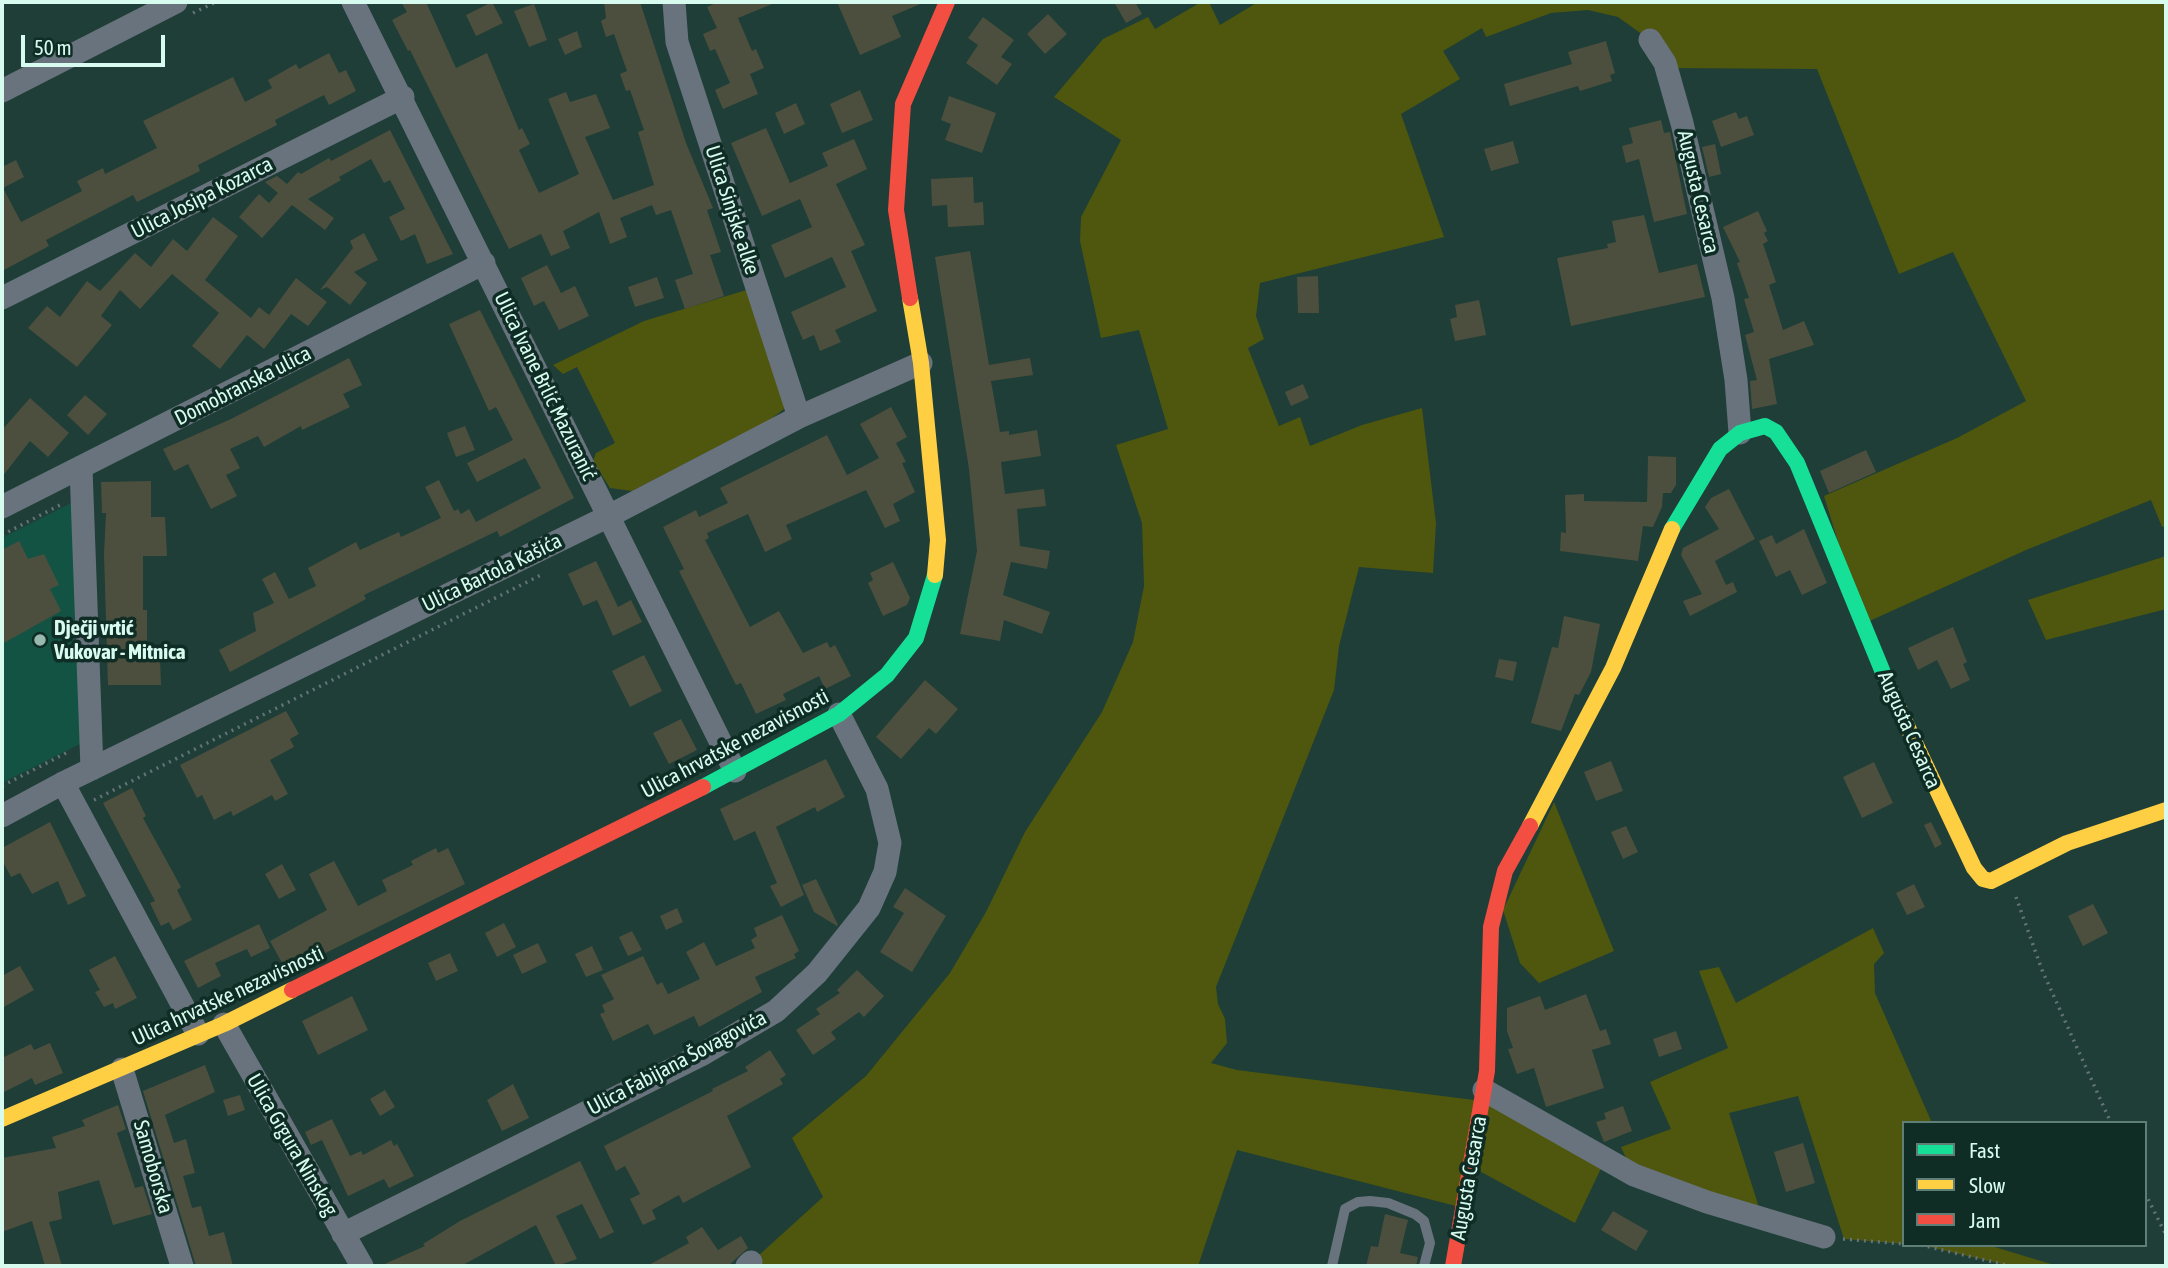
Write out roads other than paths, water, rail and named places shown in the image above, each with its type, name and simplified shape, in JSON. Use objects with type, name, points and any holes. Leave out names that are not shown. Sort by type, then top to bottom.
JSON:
[{"type":"street","points":[[2,90],[176,2]]},
{"type":"street","name":"Ulica Ivane Brlić Mazuranić","points":[[353,2],[403,97],[735,771]]},
{"type":"street","name":"Ulica Sinjske alke","points":[[674,2],[677,42],[799,417]]},
{"type":"street","name":"Ulica hrvatske nezavisnosti","points":[[2,1119],[223,1024],[735,771],[839,714],[887,675],[904,657],[916,638],[934,583],[938,540],[921,363],[896,210],[903,104],[947,2]]},
{"type":"street","name":"Augusta Cesarca","points":[[1650,40],[1665,63],[1682,123],[1723,298],[1740,433]]},
{"type":"street","name":"Ulica Josipa Kozarca","points":[[2,298],[403,97]]},
{"type":"street","name":"Domobranska ulica","points":[[6,499],[81,468],[484,263]]},
{"type":"street","name":"Ulica Bartola Kašića","points":[[2,816],[63,783],[609,516],[799,417],[921,363]]},
{"type":"street","name":"Augusta Cesarca","points":[[1453,1266],[1484,1090],[1491,927],[1505,870],[1584,728],[1613,668],[1674,523],[1720,449],[1740,433],[1765,426],[1776,432],[1797,463],[1909,735],[1974,868],[1983,879],[1991,881],[2075,840],[2166,810]]},
{"type":"street","points":[[81,468],[92,769]]},
{"type":"street","name":"Ulica Fabijana Šovagovića","points":[[343,1234],[701,1055],[776,1011],[817,973],[869,908],[885,872],[890,843],[877,789],[839,714]]},
{"type":"street","points":[[63,783],[198,1034]]},
{"type":"street","name":"Ulica Grgura Ninskog","points":[[223,1024],[362,1266]]},
{"type":"street","name":"Samoborska","points":[[122,1069],[183,1266]]},
{"type":"street","name":"Augusta Cesarca","points":[[1484,1090],[1634,1175],[1707,1202],[1824,1237]]},
{"type":"lane","points":[[1332,1266],[1345,1209],[1358,1202],[1370,1201],[1388,1203],[1415,1214],[1424,1222],[1430,1242],[1424,1266]]},
{"type":"place","name":"Dječji vrtić Vukovar - Mitnica","points":[[40,640]]}]
